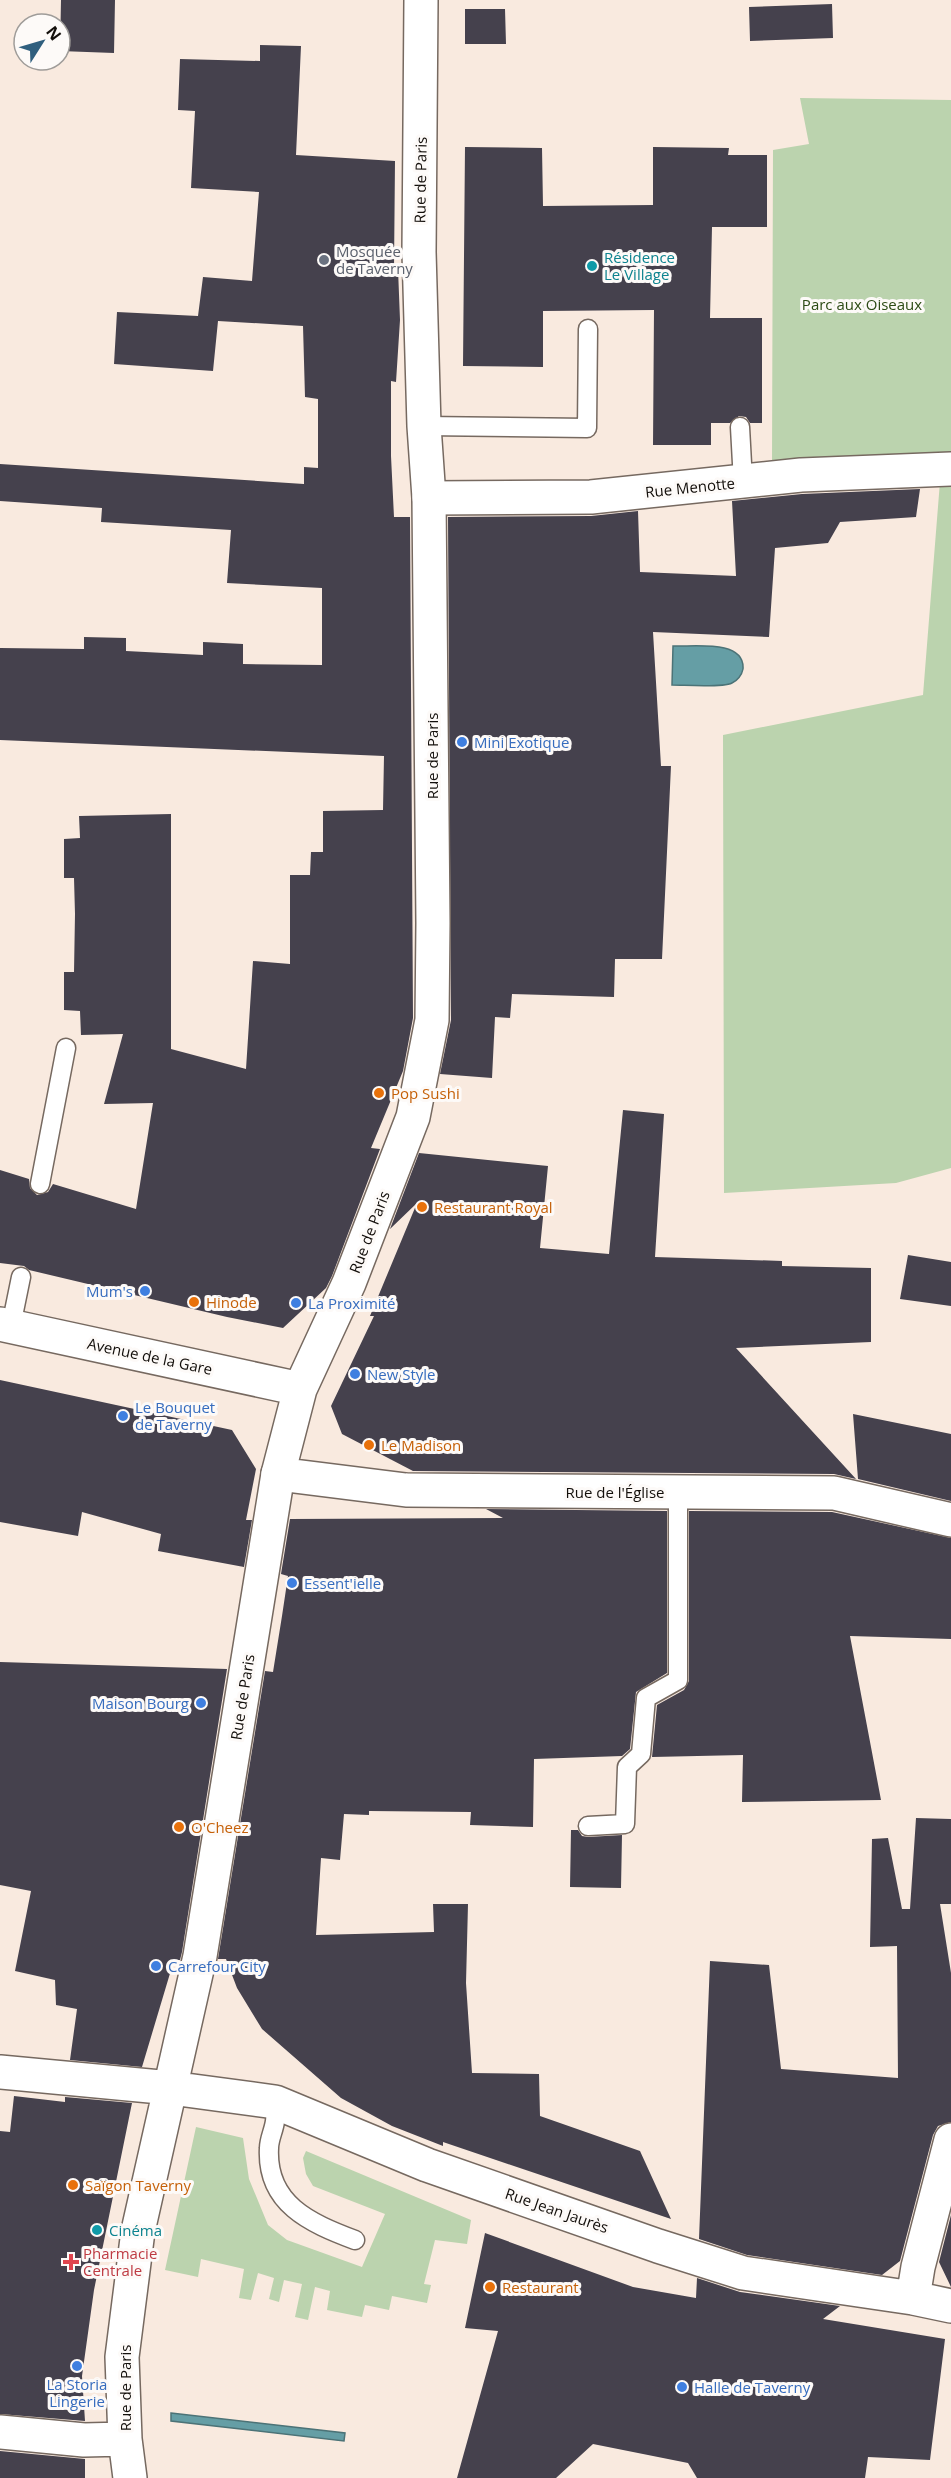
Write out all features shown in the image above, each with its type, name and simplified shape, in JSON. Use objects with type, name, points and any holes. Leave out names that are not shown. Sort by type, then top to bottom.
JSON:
[{"type":"street","name":"Rue de Paris","points":[[130,2478],[125,2439],[122,2357],[138,2231],[200,1956],[278,1474],[300,1389],[349,1283],[413,1117],[432,1020],[429,498],[424,426],[419,252],[421,0]]},
{"type":"street","name":"Rue Menotte","points":[[429,498],[591,498],[821,474],[951,469]]},
{"type":"street","name":"Avenue de la Gare","points":[[6,1325],[300,1389]]},
{"type":"street","name":"Rue de l'Église","points":[[278,1474],[406,1490],[834,1494],[951,1520]]},
{"type":"street","name":"Rue Jean Jaurès","points":[[0,2072],[171,2088],[275,2103],[428,2165],[658,2246],[743,2273],[913,2298],[951,2306]]},
{"type":"street","points":[[913,2298],[918,2267],[951,2140]]},
{"type":"street","points":[[0,2432],[84,2440],[125,2439]]},
{"type":"lane","points":[[424,426],[587,428],[588,329]]},
{"type":"lane","points":[[740,427],[743,482]]},
{"type":"lane","points":[[40,1184],[66,1048]]},
{"type":"lane","points":[[6,1325],[21,1277]]},
{"type":"lane","points":[[588,1826],[625,1824],[627,1767],[641,1754],[646,1698],[678,1680],[678,1492]]},
{"type":"lane","points":[[275,2103],[275,2121],[268,2146],[270,2175],[282,2198],[317,2226],[355,2240]]},
{"type":"green space","name":"Parc aux Oiseaux","points":[[800,98],[951,100],[951,459],[772,464],[773,150],[809,144]]},
{"type":"green space","points":[[941,469],[951,469],[951,1168],[896,1183],[724,1193],[723,735],[923,695]]},
{"type":"green space","points":[[196,2127],[243,2138],[249,2179],[268,2225],[287,2240],[362,2267],[385,2214],[313,2186],[306,2174],[303,2158],[306,2151],[471,2220],[467,2244],[435,2240],[424,2284],[431,2285],[427,2303],[392,2296],[389,2310],[365,2305],[362,2317],[327,2310],[330,2291],[315,2287],[308,2320],[295,2317],[302,2284],[284,2280],[279,2302],[269,2299],[274,2278],[258,2273],[251,2300],[239,2298],[244,2269],[201,2259],[198,2277],[165,2270]]},
{"type":"water","points":[[673,646],[727,649],[736,653],[741,659],[743,669],[736,681],[727,685],[672,685]]},
{"type":"water","points":[[171,2413],[345,2433],[344,2441],[171,2421]]},
{"type":"building","points":[[61,0],[115,0],[114,53],[72,51],[72,12],[61,12]]},
{"type":"building","points":[[832,4],[833,38],[750,41],[749,7]]},
{"type":"building","points":[[465,9],[505,9],[506,44],[465,44]]},
{"type":"building","points":[[260,45],[301,46],[296,155],[395,161],[394,269],[398,269],[400,320],[396,382],[391,381],[391,456],[394,517],[410,517],[413,1018],[403,1071],[371,1148],[380,1149],[332,1276],[326,1288],[283,1328],[29,1270],[24,1266],[0,1263],[0,1170],[29,1179],[30,1188],[37,1195],[48,1192],[53,1184],[136,1209],[153,1103],[104,1104],[123,1034],[81,1035],[80,1011],[64,1010],[64,972],[74,972],[75,914],[74,878],[64,878],[64,839],[80,838],[79,816],[171,814],[171,1049],[246,1069],[253,961],[290,964],[290,875],[310,875],[311,852],[323,852],[323,811],[383,810],[384,756],[0,740],[0,648],[84,649],[84,637],[126,638],[126,651],[203,655],[203,642],[243,644],[243,664],[322,665],[322,588],[227,583],[231,530],[101,522],[102,508],[0,501],[0,464],[304,484],[304,467],[318,468],[318,399],[305,397],[303,326],[218,321],[213,371],[114,364],[117,312],[198,316],[203,277],[252,281],[259,192],[191,188],[195,111],[178,110],[180,59],[260,61]]},
{"type":"building","name":"Résidence Le Village","points":[[465,147],[542,148],[543,206],[653,205],[653,147],[729,148],[728,155],[767,155],[767,227],[712,227],[710,318],[762,318],[762,423],[750,423],[746,417],[739,416],[730,423],[711,423],[711,445],[653,445],[654,310],[543,311],[543,367],[463,366]]},
{"type":"building","points":[[920,489],[916,517],[840,522],[828,543],[775,548],[769,637],[653,632],[661,766],[671,766],[662,959],[615,959],[614,997],[512,994],[510,1018],[495,1017],[492,1078],[440,1074],[451,1020],[448,517],[591,516],[638,511],[640,572],[736,576],[732,501],[802,494]]},
{"type":"building","points":[[623,1110],[664,1114],[655,1257],[782,1261],[782,1266],[871,1268],[871,1342],[736,1348],[856,1479],[834,1474],[413,1471],[342,1434],[331,1406],[374,1316],[370,1316],[417,1203],[390,1229],[419,1153],[548,1166],[540,1248],[609,1254]]},
{"type":"building","points":[[908,1255],[951,1262],[951,1306],[900,1299]]},
{"type":"building","points":[[0,1380],[232,1430],[256,1469],[246,1520],[252,1520],[244,1567],[158,1551],[161,1534],[82,1512],[78,1536],[0,1522]]},
{"type":"building","points":[[853,1414],[951,1434],[951,1501],[858,1479]]},
{"type":"building","points":[[486,1509],[667,1511],[667,1673],[636,1692],[630,1749],[622,1756],[534,1759],[533,1827],[470,1825],[471,1812],[369,1811],[369,1815],[344,1814],[340,1860],[321,1858],[316,1935],[434,1932],[433,1904],[468,1904],[466,1983],[472,2073],[539,2074],[540,2116],[640,2151],[671,2219],[443,2142],[443,2146],[392,2126],[341,2098],[262,2029],[237,1988],[226,1959],[218,1959],[265,1671],[273,1672],[288,1576],[281,1574],[290,1519],[503,1518]]},
{"type":"building","points":[[689,1511],[832,1512],[951,1538],[951,1639],[850,1636],[881,1800],[742,1802],[743,1755],[652,1757],[657,1705],[684,1690],[689,1681]]},
{"type":"building","points":[[0,1662],[227,1669],[182,1952],[180,1960],[174,1960],[142,2067],[70,2060],[77,2009],[56,2005],[55,1980],[15,1971],[31,1891],[0,1885]]},
{"type":"building","points":[[916,1818],[951,1819],[951,1904],[940,1904],[951,1973],[951,2122],[938,2126],[933,2135],[900,2261],[882,2275],[747,2255],[699,2239],[710,1961],[769,1965],[781,2069],[898,2078],[897,1946],[870,1947],[872,1839],[888,1838],[902,1909],[910,1909]]},
{"type":"building","points":[[571,1830],[578,1830],[582,1836],[588,1837],[622,1835],[621,1888],[570,1887]]},
{"type":"building","points":[[14,2096],[65,2102],[65,2097],[132,2103],[94,2290],[82,2376],[85,2421],[0,2414],[0,2131],[10,2132]]},
{"type":"building","points":[[951,2215],[951,2287],[939,2262]]},
{"type":"building","name":"Halle de Taverny","points":[[485,2233],[633,2287],[696,2298],[697,2278],[740,2292],[840,2306],[823,2319],[945,2339],[930,2460],[868,2457],[865,2478],[697,2478],[688,2463],[593,2444],[556,2478],[457,2478],[498,2331],[465,2328]]},
{"type":"building","points":[[0,2451],[85,2459],[85,2478],[0,2478]]},
{"type":"place","name":"Mosquée de Taverny","points":[[324,260]]},
{"type":"place","name":"Résidence Le Village","points":[[592,266]]},
{"type":"place","name":"Mini Exotique","points":[[462,742]]},
{"type":"place","name":"Pop Sushi","points":[[379,1093]]},
{"type":"place","name":"Restaurant Royal","points":[[422,1207]]},
{"type":"place","name":"Mum's","points":[[145,1291]]},
{"type":"place","name":"Hinode","points":[[194,1302]]},
{"type":"place","name":"La Proximité","points":[[296,1303]]},
{"type":"place","name":"New Style","points":[[355,1374]]},
{"type":"place","name":"Le Bouquet de Taverny","points":[[123,1416]]},
{"type":"place","name":"Le Madison","points":[[369,1445]]},
{"type":"place","name":"Essent'ielle","points":[[292,1583]]},
{"type":"place","name":"Maison Bourg","points":[[201,1703]]},
{"type":"place","name":"O'Cheez","points":[[179,1827]]},
{"type":"place","name":"Carrefour City","points":[[156,1966]]},
{"type":"place","name":"Saïgon Taverny","points":[[73,2185]]},
{"type":"place","name":"Cinéma","points":[[97,2230]]},
{"type":"place","name":"Pharmacie Centrale","points":[[71,2262]]},
{"type":"place","name":"Restaurant","points":[[490,2287]]},
{"type":"place","name":"La Storia Lingerie","points":[[77,2366]]},
{"type":"place","name":"Halle de Taverny","points":[[682,2387]]}]
